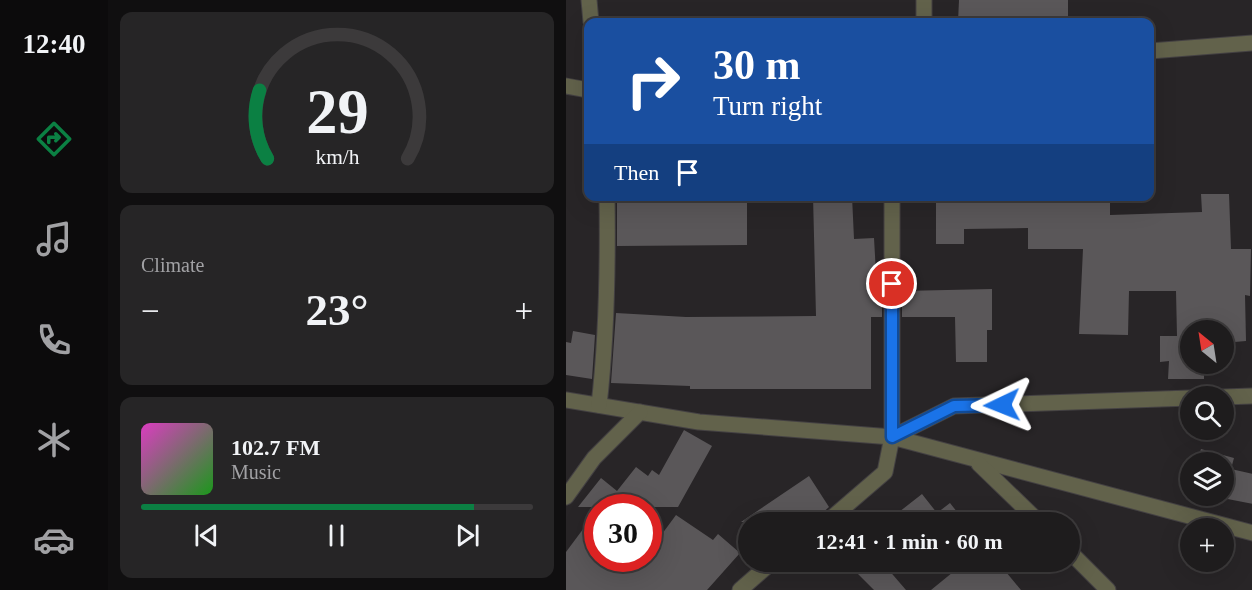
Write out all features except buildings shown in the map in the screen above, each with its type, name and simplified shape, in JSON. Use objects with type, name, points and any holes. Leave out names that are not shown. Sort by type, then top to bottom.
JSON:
[{"type":"street","points":[[589,0],[591,18]]},
{"type":"street","points":[[924,0],[924,18]]},
{"type":"street","points":[[1154,51],[1253,43]]},
{"type":"street","points":[[566,86],[584,89]]},
{"type":"street","points":[[599,405],[604,361],[607,293],[607,201]]},
{"type":"street","points":[[839,512],[885,472],[892,437],[892,201]]},
{"type":"street","points":[[1234,397],[1253,396]]},
{"type":"street","points":[[892,437],[954,406],[1180,398]]},
{"type":"street","points":[[566,400],[699,422],[892,437],[1253,533]]},
{"type":"street","points":[[566,497],[594,458],[640,412]]},
{"type":"street","points":[[977,461],[1029,512]]},
{"type":"street","points":[[1080,562],[1108,590]]},
{"type":"street","points":[[740,590],[758,572]]},
{"type":"route","points":[[892,284],[892,437],[954,406],[1002,405]]}]
